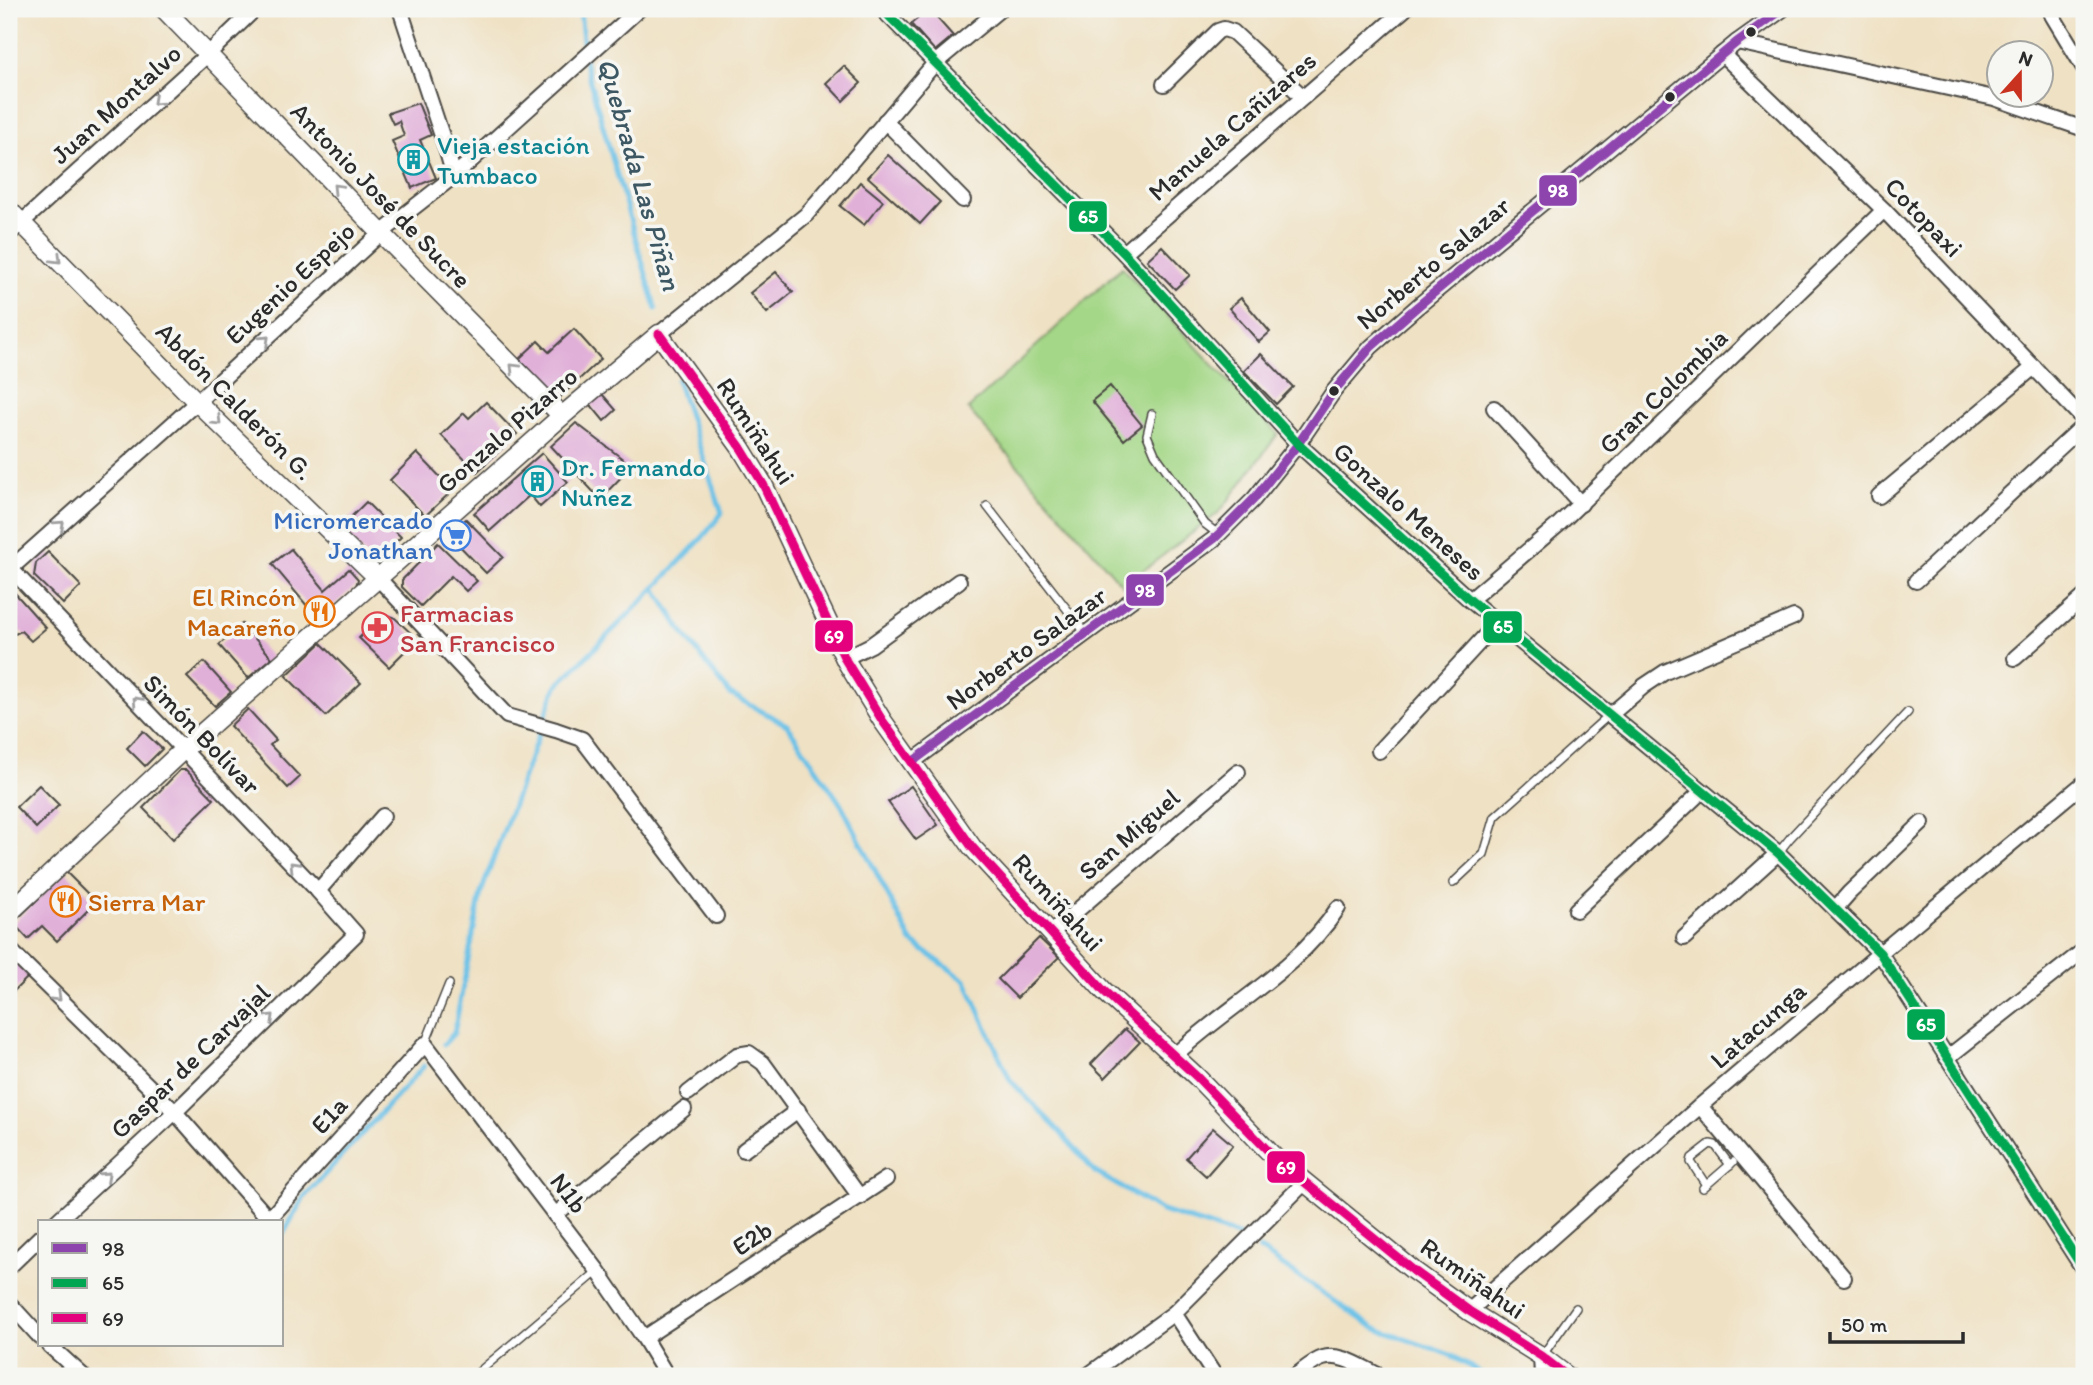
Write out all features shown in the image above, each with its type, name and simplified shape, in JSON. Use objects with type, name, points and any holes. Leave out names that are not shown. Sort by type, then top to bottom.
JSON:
[{"type":"street","name":"Antonio José de Sucre","points":[[164,9],[562,416]]},
{"type":"street","name":"Juan Montalvo","points":[[13,222],[207,55],[255,9]]},
{"type":"street","points":[[400,9],[454,176]]},
{"type":"street","name":"Eugenio Espejo","points":[[10,570],[381,233],[454,176],[639,9]]},
{"type":"street","name":"Gonzalo Meneses","points":[[882,9],[1124,253],[1298,443],[1470,600],[1778,853],[1880,953],[2084,1270]]},
{"type":"street","name":"Gonzalo Pizarro","points":[[9,913],[183,750],[377,578],[562,416],[806,215],[935,63],[1000,9]]},
{"type":"street","name":"Manuela Cañizares","points":[[1124,253],[1405,9]]},
{"type":"street","name":"Norberto Salazar","points":[[912,762],[1087,635],[1219,534],[1254,499],[1334,391],[1371,348],[1722,54],[1783,9]]},
{"type":"street","points":[[2052,15],[2084,68]]},
{"type":"street","points":[[1164,83],[1218,31],[1224,29],[1233,32],[1303,97]]},
{"type":"street","points":[[1737,42],[1994,97],[2084,129]]},
{"type":"street","name":"Cotopaxi","points":[[1722,54],[1884,210],[2084,420]]},
{"type":"street","points":[[885,121],[964,200]]},
{"type":"street","name":"Gran Colombia","points":[[1470,600],[1558,526],[1884,210]]},
{"type":"street","name":"Abdón Calderón G.","points":[[13,222],[377,578],[507,716],[582,739],[716,916]]},
{"type":"street","name":"Rumiñahui","points":[[659,334],[741,448],[763,484],[845,658],[882,720],[972,847],[1104,991],[1174,1056],[1275,1158],[1414,1271],[1567,1376]]},
{"type":"street","points":[[1879,496],[2034,367]]},
{"type":"street","points":[[1494,408],[1581,504]]},
{"type":"street","points":[[1916,582],[2084,425]]},
{"type":"street","name":"Simón Bolívar","points":[[10,570],[356,934]]},
{"type":"street","points":[[845,658],[871,645],[959,581]]},
{"type":"street","points":[[2015,658],[2084,597]]},
{"type":"street","points":[[1609,715],[1644,685],[1665,672],[1794,617]]},
{"type":"street","points":[[1379,751],[1497,623]]},
{"type":"street","name":"San Miguel","points":[[1051,933],[1238,772]]},
{"type":"street","name":"Latacunga","points":[[1469,1311],[1700,1106],[2084,783]]},
{"type":"street","points":[[1576,909],[1702,791]]},
{"type":"street","points":[[318,891],[383,816]]},
{"type":"street","points":[[1835,909],[1922,823]]},
{"type":"street","points":[[1684,939],[1778,853]]},
{"type":"street","points":[[1174,1056],[1304,949],[1338,908]]},
{"type":"street","name":"Gaspar de Carvajal","points":[[58,1220],[175,1112],[356,934]]},
{"type":"street","points":[[9,949],[175,1112]]},
{"type":"street","points":[[1947,1058],[2084,950]]},
{"type":"street","name":"E1a","points":[[175,1112],[269,1219],[425,1044]]},
{"type":"street","name":"N1b","points":[[425,1044],[598,1271],[667,1376]]},
{"type":"street","points":[[688,1093],[737,1055],[750,1053],[763,1063],[860,1197]]},
{"type":"street","points":[[1700,1106],[1844,1278]]},
{"type":"street","points":[[555,1215],[684,1109]]},
{"type":"street","points":[[744,1150],[798,1110]]},
{"type":"street","name":"E2b","points":[[644,1338],[886,1179]]},
{"type":"street","points":[[1097,1373],[1174,1313],[1304,1183]]},
{"type":"street","points":[[9,1267],[38,1239]]},
{"type":"street","points":[[9,1303],[38,1335]]},
{"type":"street","points":[[1174,1313],[1215,1376]]},
{"type":"street","points":[[50,1346],[83,1376]]},
{"type":"street","points":[[1295,1376],[1321,1358],[1332,1356],[1345,1359],[1380,1376]]},
{"type":"street","points":[[1541,1356],[1542,1376]]},
{"type":"lane","points":[[1152,414],[1147,435],[1155,454],[1205,524],[1219,534]]},
{"type":"lane","points":[[987,506],[1087,635]]},
{"type":"lane","points":[[1778,853],[1908,712]]},
{"type":"lane","points":[[1453,883],[1484,854],[1495,817],[1609,715]]},
{"type":"lane","points":[[425,1044],[449,985]]},
{"type":"lane","points":[[1730,1165],[1715,1145],[1710,1144],[1690,1162],[1705,1187],[1730,1165],[1741,1155]]},
{"type":"lane","points":[[474,1376],[598,1271]]},
{"type":"lane","points":[[1541,1356],[1576,1308]]},
{"type":"green space","points":[[1122,267],[1278,434],[1217,514],[1123,586],[968,409]]},
{"type":"building","points":[[929,9],[953,36],[935,51],[911,24]]},
{"type":"building","points":[[844,66],[861,83],[843,101],[826,83]]},
{"type":"building","name":"Vieja estación Tumbaco","points":[[418,103],[431,135],[420,140],[436,178],[412,188],[392,141],[404,136],[399,121],[393,124],[388,113]]},
{"type":"building","points":[[888,155],[940,202],[920,224],[868,177]]},
{"type":"building","points":[[860,182],[883,201],[864,225],[840,206]]},
{"type":"building","points":[[1162,246],[1190,275],[1175,289],[1147,260]]},
{"type":"building","points":[[776,272],[793,292],[767,313],[750,293]]},
{"type":"building","points":[[1241,298],[1270,332],[1259,342],[1229,308]]},
{"type":"building","points":[[574,329],[601,359],[557,400],[519,359],[538,341],[549,352]]},
{"type":"building","points":[[1261,354],[1293,387],[1276,404],[1244,371]]},
{"type":"building","points":[[1110,386],[1142,425],[1124,440],[1092,401]]},
{"type":"building","points":[[602,394],[616,410],[604,421],[590,404]]},
{"type":"building","points":[[486,402],[517,434],[477,472],[441,435],[464,413],[469,418]]},
{"type":"building","points":[[576,423],[632,466],[600,499],[551,446]]},
{"type":"building","points":[[417,453],[453,490],[425,516],[390,480]]},
{"type":"building","points":[[542,453],[568,482],[540,507],[530,495],[490,531],[474,513]]},
{"type":"building","points":[[366,502],[401,537],[374,564],[339,529]]},
{"type":"building","points":[[466,519],[503,557],[486,573],[449,535]]},
{"type":"building","points":[[438,543],[477,581],[466,591],[451,576],[421,606],[402,587],[402,580]]},
{"type":"building","points":[[291,549],[325,590],[349,569],[358,579],[356,586],[318,619],[272,564]]},
{"type":"building","points":[[48,552],[81,586],[63,604],[34,576],[36,563]]},
{"type":"building","points":[[9,591],[14,592],[46,628],[31,641],[21,631],[15,634],[9,627]]},
{"type":"building","points":[[381,616],[395,618],[417,639],[389,667],[359,638]]},
{"type":"building","points":[[242,624],[272,658],[248,678],[219,645]]},
{"type":"building","points":[[321,643],[361,683],[326,716],[286,676]]},
{"type":"building","points":[[204,662],[231,692],[215,706],[187,677]]},
{"type":"building","points":[[248,709],[276,740],[270,745],[300,777],[288,788],[230,726]]},
{"type":"building","points":[[143,731],[162,749],[145,766],[127,748]]},
{"type":"building","points":[[180,770],[186,770],[214,799],[173,839],[143,808]]},
{"type":"building","points":[[39,785],[59,805],[36,828],[16,807]]},
{"type":"building","points":[[911,786],[938,825],[916,840],[888,802]]},
{"type":"building","points":[[66,872],[96,902],[57,941],[42,926],[28,939],[13,923]]},
{"type":"building","points":[[1039,938],[1059,957],[1017,998],[998,979]]},
{"type":"building","points":[[9,955],[29,976],[9,996]]},
{"type":"building","points":[[1125,1029],[1140,1042],[1105,1078],[1091,1064]]},
{"type":"building","points":[[1213,1128],[1233,1145],[1206,1176],[1186,1158]]},
{"type":"waterway","name":"Quebrada Las Piñan","points":[[580,9],[585,64],[656,309]]},
{"type":"waterway","points":[[677,380],[722,513],[655,588],[683,633],[730,694],[787,725],[842,806],[912,942],[966,981],[1010,1080],[1095,1172],[1162,1211],[1240,1236]]},
{"type":"waterway","points":[[444,1044],[454,1033],[481,893],[556,687],[655,588]]},
{"type":"waterway","points":[[284,1232],[304,1197],[424,1066]]},
{"type":"waterway","points":[[1259,1249],[1374,1328],[1451,1355],[1485,1376]]},
{"type":"transit line","name":"65","points":[[882,9],[1124,253],[1298,444],[1470,600],[1778,853],[1880,953],[2084,1270]]},
{"type":"transit line","name":"98","points":[[912,762],[1214,539],[1254,499],[1298,444],[1334,391],[1371,347],[1737,42],[1783,9]]},
{"type":"transit line","name":"69","points":[[659,334],[741,448],[763,484],[846,661],[882,720],[972,847],[1104,991],[1197,1077],[1275,1158],[1414,1271],[1567,1376]]},
{"type":"place","name":"Vieja estación Tumbaco","points":[[414,160]]},
{"type":"place","name":"Dr. Fernando Nuñez","points":[[538,482]]},
{"type":"place","name":"Micromercado Jonathan","points":[[456,535]]},
{"type":"place","name":"El Rincón Macareño","points":[[319,612]]},
{"type":"place","name":"Farmacias San Francisco","points":[[377,628]]},
{"type":"place","name":"Sierra Mar","points":[[65,902]]}]
